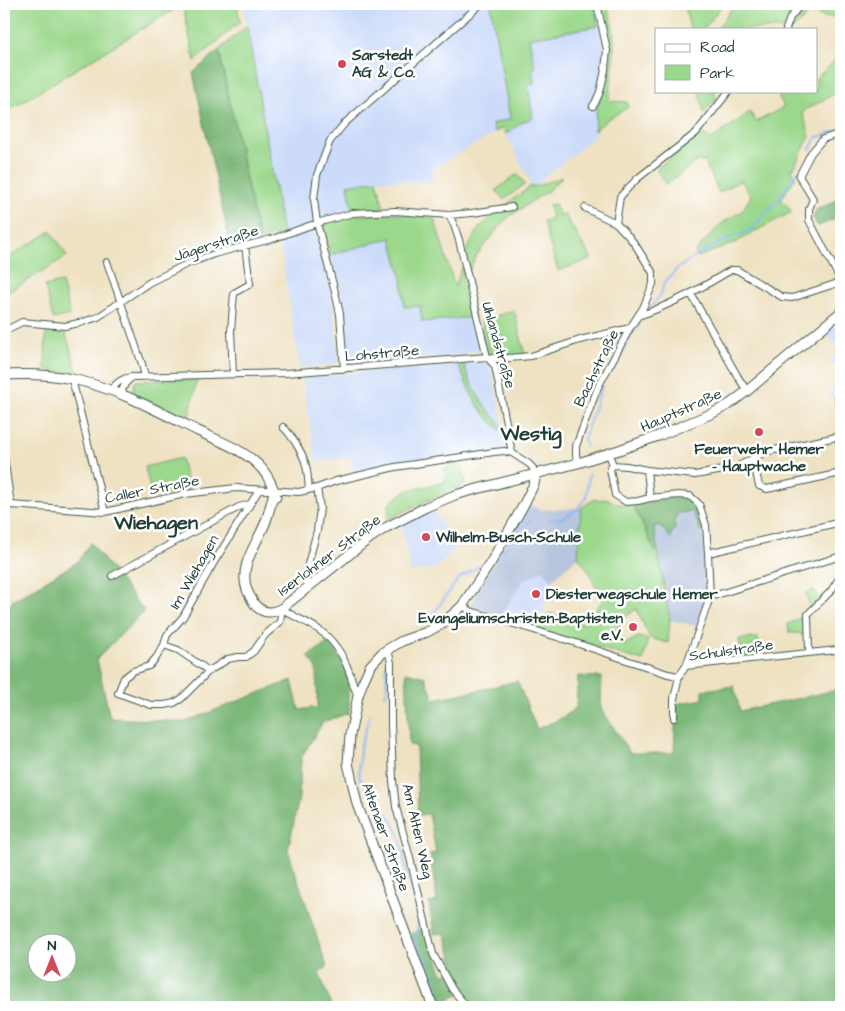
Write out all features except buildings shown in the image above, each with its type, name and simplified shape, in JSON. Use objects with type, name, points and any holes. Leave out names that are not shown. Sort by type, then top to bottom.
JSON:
[{"type":"main road","name":"Hauptstraße","points":[[534,474],[609,454],[706,417],[730,404],[841,312]]},
{"type":"main road","points":[[4,375],[37,374],[58,376],[87,382],[111,391],[248,456],[265,473],[274,491]]},
{"type":"main road","name":"Iserlohner Straße","points":[[274,491],[266,521],[247,564],[245,576],[246,586],[255,605],[261,610],[271,613],[282,608],[370,538],[410,514],[455,495],[534,474]]},
{"type":"main road","name":"Altenaer Straße","points":[[433,1007],[357,804],[348,763],[350,735],[358,696],[370,666],[388,649],[442,624],[462,606],[491,562],[523,506],[534,484],[534,474]]},
{"type":"street","points":[[344,369],[340,314],[317,223],[314,199],[317,175],[330,141],[345,123],[481,4]]},
{"type":"street","points":[[593,106],[600,92],[607,50],[596,4]]},
{"type":"street","points":[[786,28],[790,18],[801,4]]},
{"type":"street","points":[[585,208],[616,223],[620,197],[638,178],[696,133],[729,92]]},
{"type":"street","points":[[638,316],[658,310],[691,294],[731,270],[737,270],[782,296],[792,298],[841,282],[809,220],[809,209],[813,199],[799,176],[811,153],[823,139],[841,133]]},
{"type":"street","name":"Jägerstraße","points":[[4,331],[22,322],[65,326],[83,322],[98,316],[150,282],[187,264],[214,254],[275,238],[353,213],[394,211],[448,215],[472,214],[512,207]]},
{"type":"street","name":"Uhlandstraße","points":[[448,215],[459,240],[487,357],[495,366],[512,453]]},
{"type":"street","name":"Bachstraße","points":[[578,463],[576,446],[578,437],[594,395],[630,328],[643,308],[653,284],[653,273],[636,246],[616,223]]},
{"type":"street","points":[[233,374],[231,331],[234,293],[250,284],[245,246]]},
{"type":"street","points":[[107,262],[145,377]]},
{"type":"street","points":[[691,294],[747,390]]},
{"type":"street","name":"Lohstraße","points":[[132,377],[286,373],[487,357],[498,359],[531,356],[580,340],[630,328]]},
{"type":"street","points":[[111,391],[119,381],[132,377]]},
{"type":"street","points":[[120,395],[125,384],[132,377]]},
{"type":"street","points":[[72,379],[104,512]]},
{"type":"street","points":[[838,397],[841,414]]},
{"type":"street","points":[[282,427],[286,429],[304,461],[309,490]]},
{"type":"street","points":[[613,465],[695,475],[735,468],[765,452],[841,436]]},
{"type":"street","name":"Caller Straße","points":[[7,505],[104,512],[185,494],[236,488],[299,492],[395,467],[494,452],[512,453]]},
{"type":"street","points":[[512,453],[529,464],[534,474]]},
{"type":"street","points":[[609,454],[613,465],[610,469],[615,495],[626,502],[678,495],[690,496],[699,504],[706,525],[710,597],[686,666]]},
{"type":"street","points":[[4,457],[7,505]]},
{"type":"street","points":[[753,458],[759,486],[768,490],[841,474]]},
{"type":"street","points":[[647,470],[650,498]]},
{"type":"street","points":[[307,588],[305,575],[317,531],[320,508],[317,488]]},
{"type":"street","name":"Im Wiehagen","points":[[209,671],[181,699],[165,705],[151,705],[118,693],[124,678],[134,671],[149,666],[164,645],[167,634],[183,617],[259,490]]},
{"type":"street","points":[[112,576],[239,507],[250,504]]},
{"type":"street","points":[[708,553],[841,522]]},
{"type":"street","points":[[710,597],[841,556]]},
{"type":"street","points":[[808,652],[808,614],[831,591],[841,575]]},
{"type":"street","name":"Schulstraße","points":[[462,606],[471,611],[679,676],[686,666],[837,650]]},
{"type":"street","points":[[164,645],[178,650],[209,671],[228,659],[246,657],[254,651],[265,635],[280,622],[282,608]]},
{"type":"street","points":[[282,608],[288,614],[308,622],[322,631],[334,643],[345,661],[358,696]]},
{"type":"street","name":"Am Alten Weg","points":[[388,649],[391,663],[391,724],[396,807],[433,954],[452,989],[467,1007]]},
{"type":"street","points":[[674,718],[674,699],[679,676]]},
{"type":"shaded area","points":[[243,4],[603,4],[606,95],[595,136],[533,187],[503,128],[432,169],[433,182],[377,180],[348,184],[352,210],[283,234]]},
{"type":"shaded area","points":[[310,229],[316,233],[332,290],[339,361],[335,365],[300,368],[279,239]]},
{"type":"shaded area","points":[[391,238],[402,279],[404,306],[420,305],[422,322],[474,317],[483,350],[481,352],[353,364],[347,359],[345,318],[341,292],[330,255]]},
{"type":"shaded area","points":[[841,320],[841,343],[838,346],[827,333]]},
{"type":"shaded area","points":[[841,351],[841,372],[829,362]]},
{"type":"shaded area","points":[[487,362],[493,373],[507,449],[494,449],[395,465],[354,474],[350,457],[316,462],[302,376]]},
{"type":"shaded area","points":[[841,375],[841,394],[827,397]]},
{"type":"shaded area","points":[[527,504],[541,510],[581,508],[578,557],[552,580],[543,570],[523,581],[500,618],[470,605]]},
{"type":"shaded area","name":"Wilhelm-Busch-Schule","points":[[433,510],[454,550],[437,567],[411,573],[401,525]]},
{"type":"shaded area","points":[[699,510],[704,528],[707,593],[696,626],[670,620],[654,527],[678,513]]},
{"type":"shaded area","points":[[543,570],[559,587],[543,603],[547,608],[531,626],[500,618],[523,581]]},
{"type":"green space","points":[[4,4],[183,4],[4,113]]},
{"type":"green space","points":[[189,4],[237,4],[240,22],[195,61],[183,7]]},
{"type":"green space","points":[[494,4],[594,4],[598,26],[529,38],[535,68],[532,69],[534,83],[528,85],[533,118],[522,122],[506,134],[503,128],[495,132],[492,124],[510,119],[491,7]]},
{"type":"green space","points":[[598,4],[606,4],[613,28],[614,52],[609,101],[627,102],[628,107],[609,118],[594,131],[597,106],[603,92],[608,50]]},
{"type":"green space","points":[[684,4],[723,4],[705,28],[690,28]]},
{"type":"green space","points":[[735,4],[799,4],[784,28],[718,28]]},
{"type":"green space","points":[[804,4],[841,4],[841,18],[823,17],[811,10],[795,28],[790,28],[792,21]]},
{"type":"green space","points":[[247,26],[283,234],[259,240],[219,50]]},
{"type":"green space","points":[[219,50],[259,240],[231,248],[193,73]]},
{"type":"green space","points":[[841,51],[841,90],[802,112],[810,136],[792,171],[796,177],[781,199],[792,212],[737,242],[698,257],[695,252],[721,224],[743,210],[751,196],[741,180],[719,193],[705,162],[697,161],[666,185],[656,169],[702,133],[711,140],[750,112],[756,122],[784,107],[776,92],[818,92],[818,76],[831,65]]},
{"type":"green space","points":[[699,92],[715,92],[716,101],[704,113]]},
{"type":"green space","points":[[517,174],[525,184],[504,200],[496,190]]},
{"type":"green space","points":[[562,177],[549,190],[510,216],[500,226],[476,256],[469,272],[465,254],[479,228],[531,186],[533,187]]},
{"type":"green space","points":[[377,180],[384,209],[352,210],[348,185]]},
{"type":"green space","points":[[841,198],[841,217],[818,226],[813,218],[816,210]]},
{"type":"green space","points":[[555,204],[560,216],[564,214],[592,259],[558,271],[543,221],[552,218],[549,205]]},
{"type":"green space","points":[[396,213],[434,218],[455,287],[462,267],[474,317],[422,322],[420,306],[404,307],[402,279],[391,238],[330,255],[323,225],[330,221],[348,217]]},
{"type":"green space","points":[[51,231],[67,256],[4,295],[4,260]]},
{"type":"green space","points":[[62,282],[70,315],[53,319],[45,286]]},
{"type":"green space","points":[[514,310],[525,355],[498,357],[489,355],[481,321]]},
{"type":"green space","points":[[46,327],[64,328],[78,374],[45,370]]},
{"type":"green space","points":[[463,361],[475,390],[486,407],[507,430],[507,434],[489,419],[476,402],[457,362]]},
{"type":"green space","points":[[197,379],[189,418],[133,394],[135,381]]},
{"type":"green space","points":[[181,458],[188,489],[152,497],[145,467]]},
{"type":"green space","points":[[462,465],[466,484],[388,519],[389,504],[405,491],[445,482],[445,468]]},
{"type":"green space","points":[[678,497],[690,498],[697,504],[704,528],[700,531],[692,511],[678,513],[674,521],[675,530],[672,531],[671,538],[659,525],[654,527],[658,550],[655,551],[633,505]]},
{"type":"green space","points":[[608,499],[617,504],[633,505],[655,551],[658,550],[670,620],[668,643],[650,638],[636,609],[622,620],[616,631],[624,645],[638,637],[648,639],[643,661],[535,629],[549,613],[585,624],[602,601],[589,571],[578,557],[581,508],[593,500]]},
{"type":"green space","points":[[91,543],[144,611],[97,659],[110,718],[185,722],[292,680],[299,710],[318,707],[316,667],[308,656],[329,642],[343,662],[349,679],[349,713],[323,722],[301,758],[299,798],[288,850],[327,967],[319,973],[332,1007],[4,1007],[4,606],[77,562]]},
{"type":"green space","points":[[814,590],[821,599],[810,609],[806,593]]},
{"type":"green space","points":[[802,617],[805,618],[805,637],[798,633],[789,633],[788,624]]},
{"type":"green space","points":[[758,638],[760,655],[741,658],[739,639]]},
{"type":"green space","points":[[406,672],[425,677],[434,699],[517,681],[537,729],[558,720],[576,708],[578,676],[602,677],[601,708],[630,753],[674,753],[676,704],[703,699],[703,690],[734,686],[740,711],[841,689],[841,1007],[470,1007],[459,995],[439,1003],[427,967],[411,934],[427,927],[443,975],[456,970],[445,933],[434,934],[429,903],[437,901],[430,854],[436,853],[429,814],[418,815],[416,746],[409,745]]},
{"type":"waterway","points":[[810,149],[816,138],[841,129]]},
{"type":"waterway","points":[[650,308],[661,294],[664,283],[678,268],[702,252],[731,237],[741,235],[752,228],[778,200],[798,171]]},
{"type":"waterway","points":[[612,367],[640,323]]},
{"type":"waterway","points":[[586,446],[584,439],[602,386]]},
{"type":"waterway","points":[[550,519],[560,519],[578,508],[586,498],[589,474]]},
{"type":"waterway","points":[[503,552],[530,521]]},
{"type":"waterway","points":[[427,623],[458,579],[483,564]]},
{"type":"waterway","points":[[385,696],[387,690],[386,665]]},
{"type":"waterway","points":[[370,714],[360,748],[360,779],[393,822],[400,837],[408,880]]},
{"type":"waterway","points":[[411,886],[420,917],[415,939],[436,982],[441,1003]]},
{"type":"place","name":"Sarstedt AG & Co.","points":[[342,64]]},
{"type":"place","name":"Feuerwehr Hemer - Hauptwache","points":[[759,432]]},
{"type":"place","name":"Wilhelm-Busch-Schule","points":[[426,537]]},
{"type":"place","name":"Diesterwegschule Hemer","points":[[536,594]]},
{"type":"place","name":"Evangeliumschristen-Baptisten e.V.","points":[[633,627]]},
{"type":"district","name":"Westig","points":[[531,433]]},
{"type":"district","name":"Wiehagen","points":[[156,522]]}]
